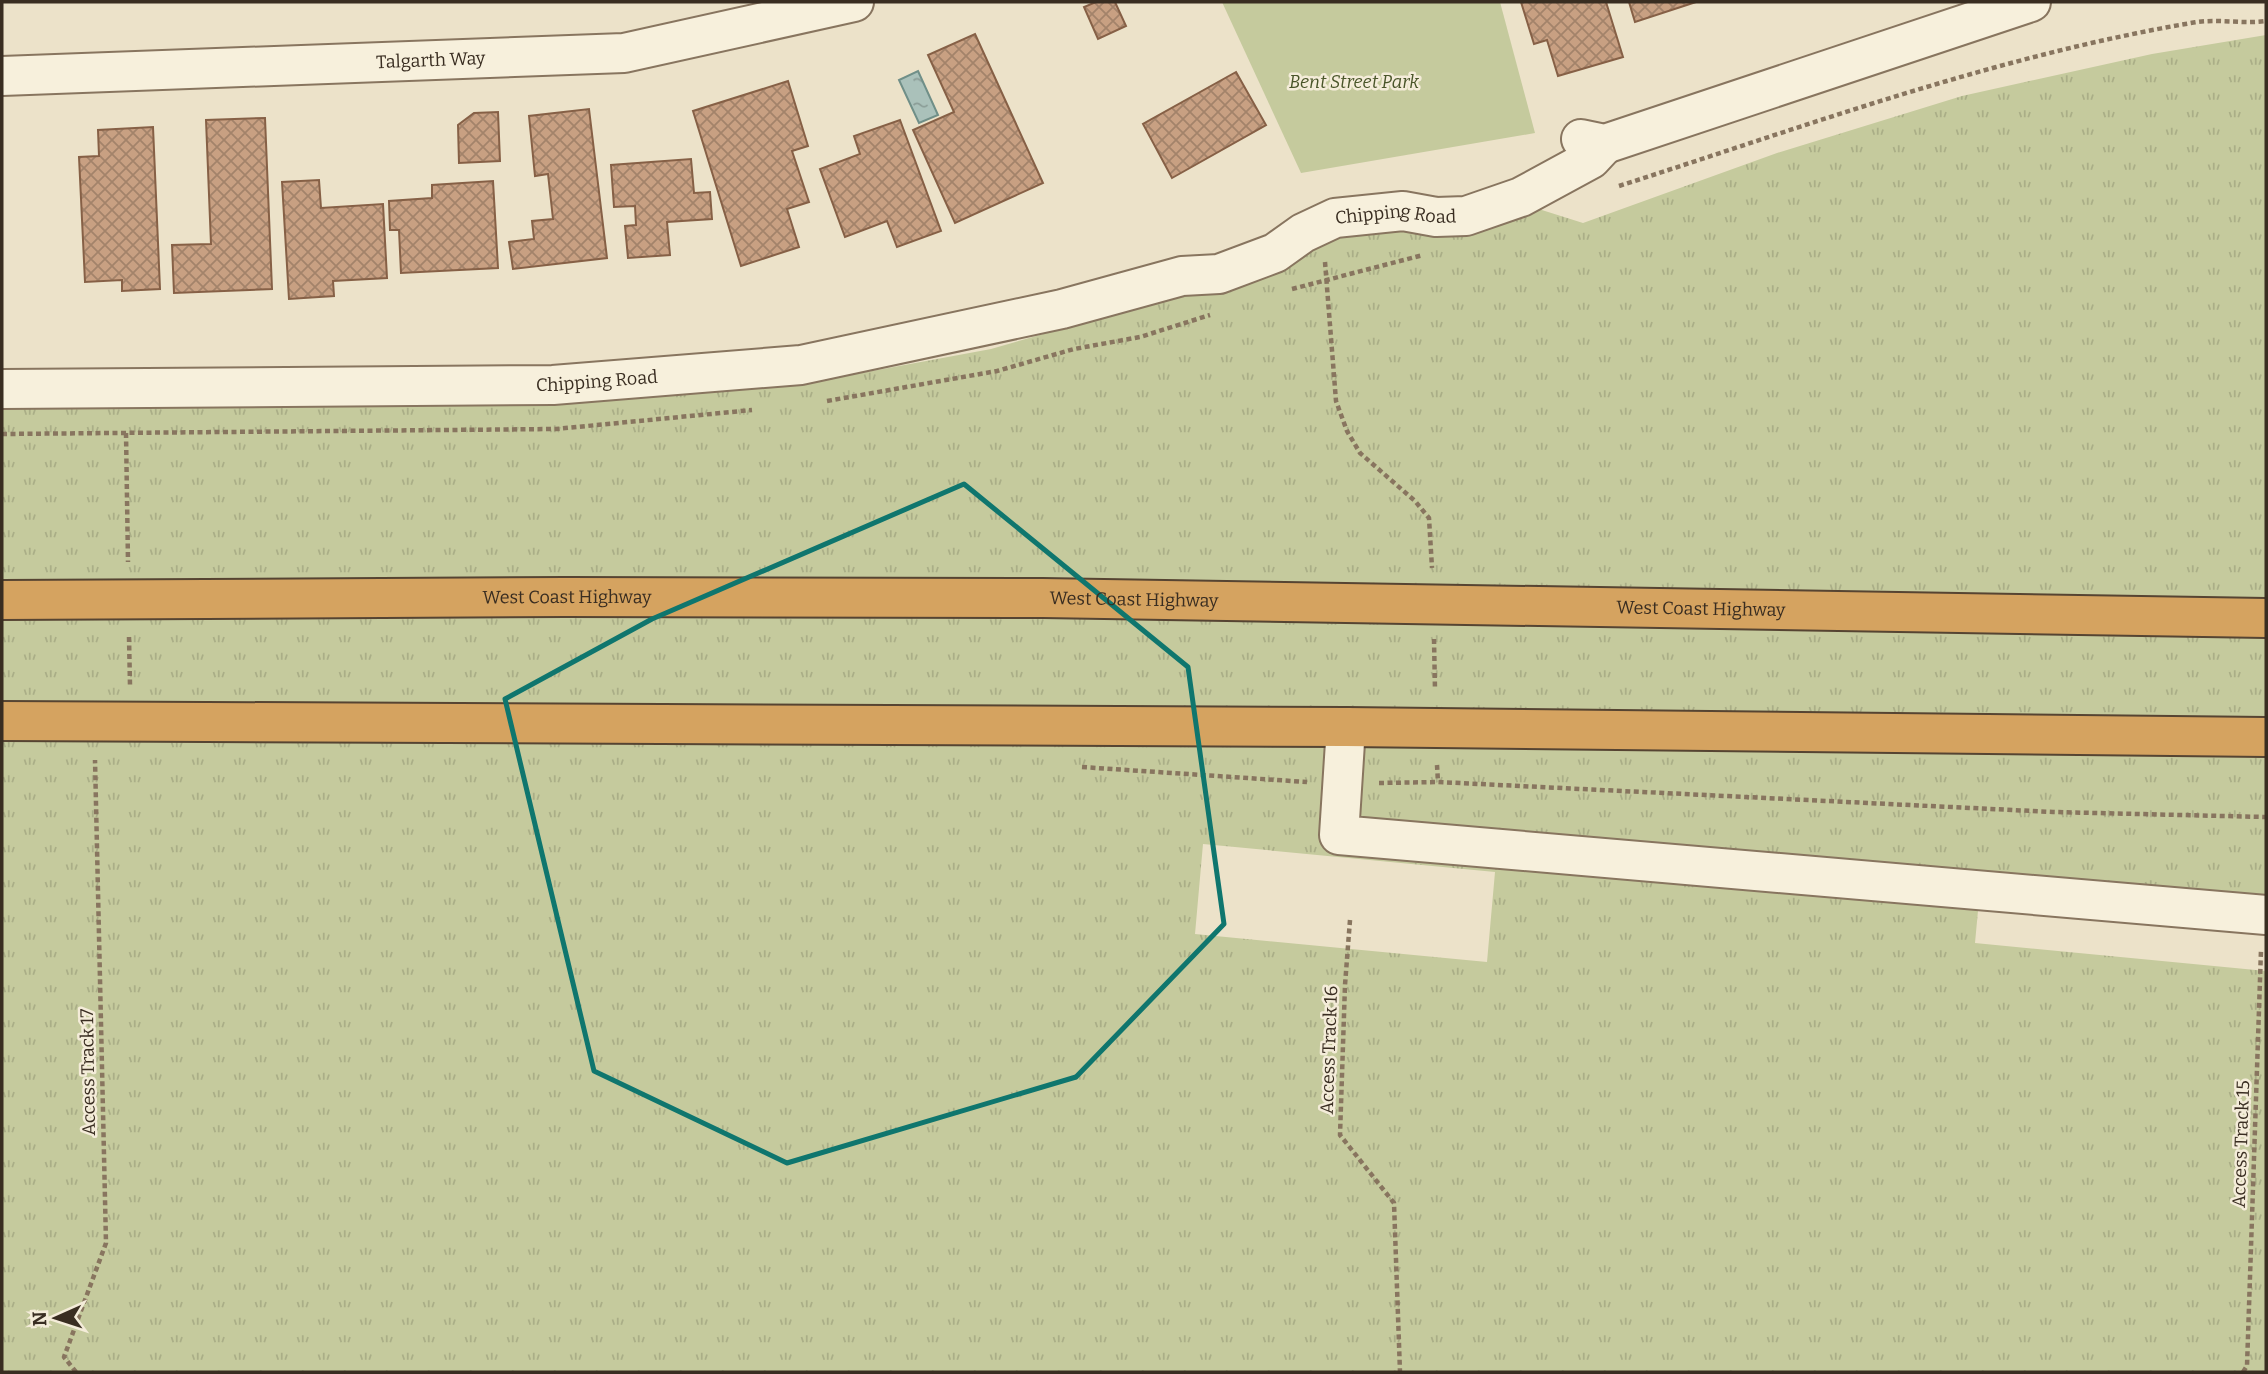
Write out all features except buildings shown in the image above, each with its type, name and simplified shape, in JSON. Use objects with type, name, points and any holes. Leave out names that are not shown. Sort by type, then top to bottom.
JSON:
[{"type":"highway","name":"West Coast Highway","points":[[2,600],[1043,598],[2266,618]]},
{"type":"highway","points":[[2,721],[1346,727],[2266,737]]},
{"type":"street","name":"Talgarth Way","points":[[2,76],[624,54],[854,2]]},
{"type":"street","name":"Chipping Road","points":[[2,389],[554,385],[800,365],[1062,309],[1182,276],[1219,274],[1275,253],[1303,233],[1335,218],[1403,211],[1436,217],[1466,216],[1521,197],[1591,159],[1605,144],[2031,2]]},
{"type":"street","name":"Chipping Road","points":[[1182,276],[1210,255],[1259,235],[1291,213],[1332,196],[1404,190],[1438,194],[1465,192],[1582,139],[1605,144]]},
{"type":"street","points":[[1346,727],[1339,835],[2264,914]]},
{"type":"path","points":[[1324,223],[1325,279],[1336,401],[1347,431],[1360,453],[1415,501],[1429,518],[1438,782]]},
{"type":"path","name":"Access Track 17","points":[[76,1372],[64,1357],[106,1243],[95,759]]},
{"type":"path","points":[[1368,783],[1438,782],[2053,812],[2266,817]]},
{"type":"path","name":"Access Track 15","points":[[2243,1372],[2247,1366],[2264,914]]},
{"type":"path","name":"Access Track 16","points":[[1350,920],[1340,1135],[1394,1203],[1400,1372]]},
{"type":"highlighted area","points":[[964,484],[1188,667],[1224,924],[1076,1077],[787,1163],[594,1071],[505,699],[652,619]]},
{"type":"green space","name":"Bent Street Park","points":[[1222,2],[1500,2],[1535,133],[1301,173]]},
{"type":"green space","points":[[2266,35],[2266,928],[1979,900],[1975,943],[2266,971],[2266,1372],[2,1372],[2,409],[555,405],[802,384],[991,349],[1222,283],[1307,242],[1526,205],[1583,223],[1777,153],[1962,96],[2152,54]],"holes":[[[1203,844],[1495,872],[1487,962],[1195,934]]]},
{"type":"water","points":[[918,71],[938,115],[919,123],[899,80]]}]
